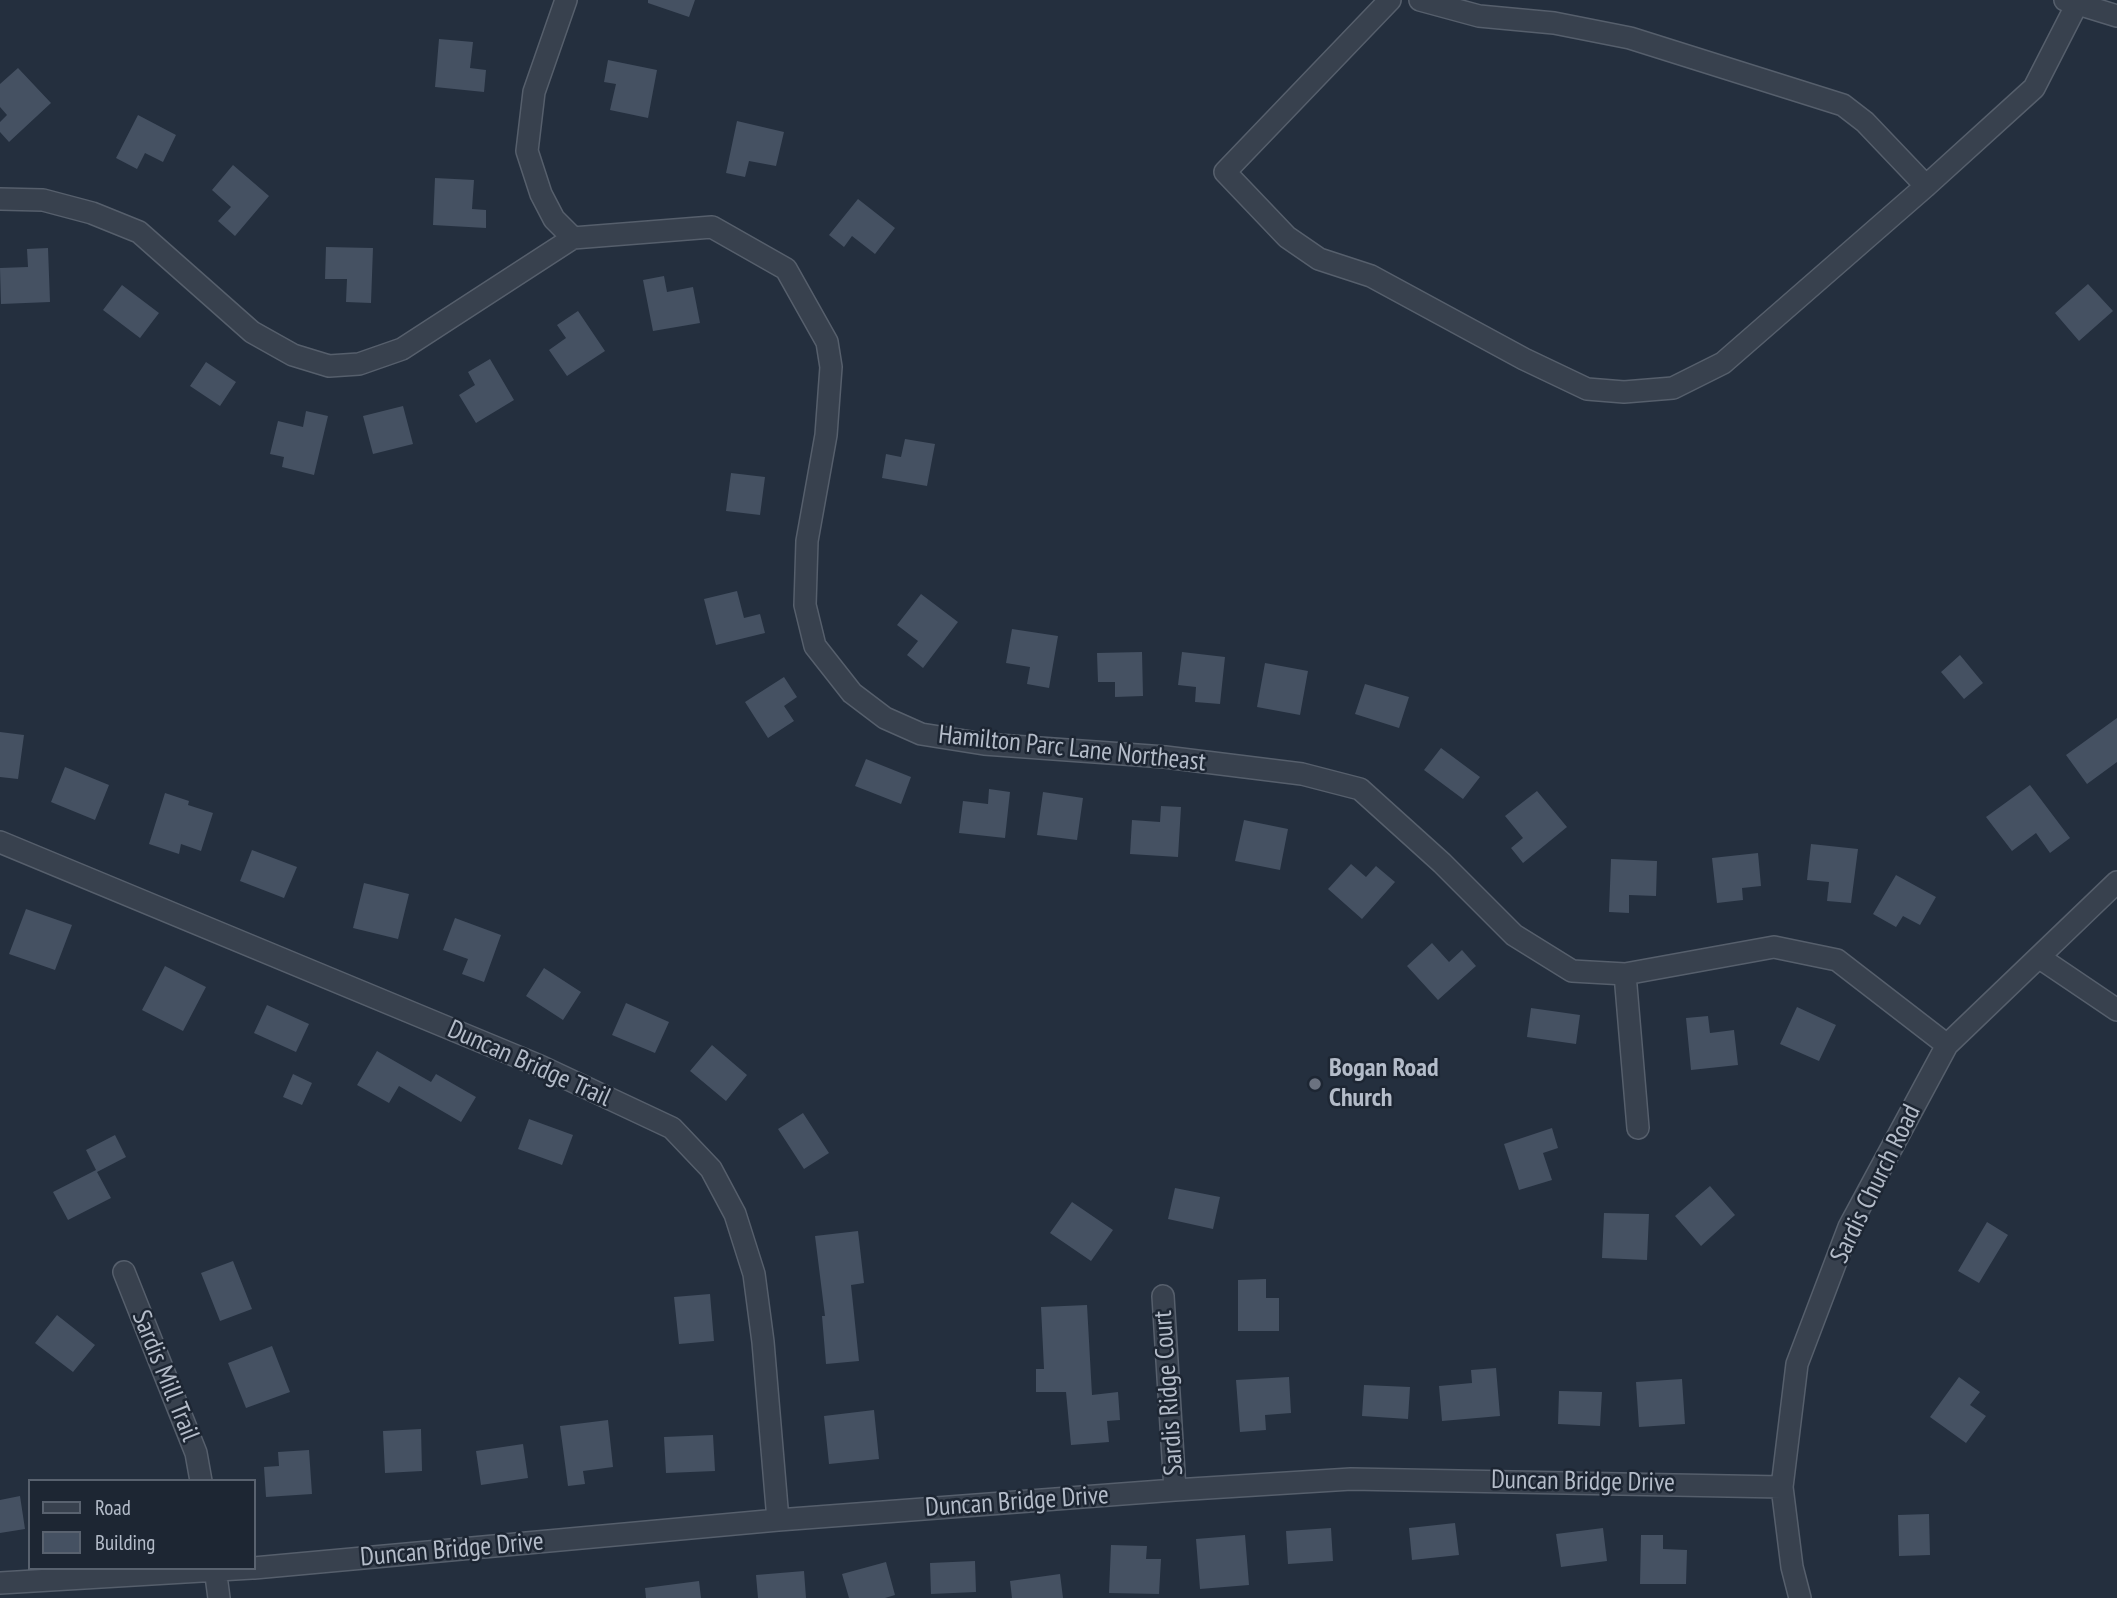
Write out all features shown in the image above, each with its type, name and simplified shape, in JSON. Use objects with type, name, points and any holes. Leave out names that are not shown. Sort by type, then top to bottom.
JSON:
[{"type":"street","points":[[566,0],[534,92],[527,151],[541,194],[554,219],[573,238]]},
{"type":"street","points":[[1390,0],[1225,172],[1287,237],[1319,259],[1371,276],[1524,359],[1587,389],[1624,392],[1673,388],[1723,363],[1926,186],[2034,88],[2071,2],[2117,16]]},
{"type":"street","points":[[1420,0],[1479,16],[1554,23],[1630,38],[1843,105],[1865,122],[1926,186]]},
{"type":"street","name":"Hamilton Parc Lane Northeast","points":[[0,199],[43,200],[92,213],[139,232],[251,332],[293,355],[329,366],[359,364],[402,349],[573,238],[712,227],[786,269],[827,342],[831,368],[826,435],[807,541],[805,605],[815,646],[852,693],[884,718],[921,734],[984,744],[1165,757],[1302,774],[1360,789],[1514,935],[1572,971],[1625,974],[1774,947],[1837,960],[1947,1045]]},
{"type":"street","name":"Duncan Bridge Trail","points":[[0,842],[540,1066],[672,1129],[711,1169],[735,1214],[754,1273],[763,1342],[778,1520]]},
{"type":"street","name":"Sardis Church Road","points":[[1800,1598],[1792,1567],[1782,1487],[1797,1364],[1849,1227],[1947,1045],[2117,883]]},
{"type":"street","points":[[2040,958],[2117,1010]]},
{"type":"street","points":[[1625,974],[1638,1128]]},
{"type":"street","name":"Sardis Mill Trail","points":[[124,1272],[196,1453],[201,1479]]},
{"type":"street","name":"Sardis Ridge Court","points":[[1163,1296],[1175,1490]]},
{"type":"street","name":"Duncan Bridge Drive","points":[[256,1568],[778,1520],[1351,1479],[1782,1487]]},
{"type":"street","points":[[216,1570],[219,1598]]},
{"type":"street","name":"Duncan Bridge Drive","points":[[0,1584],[216,1570]]},
{"type":"building","points":[[648,0],[695,0],[689,17],[648,3]]},
{"type":"building","points":[[439,39],[473,42],[470,68],[486,70],[484,92],[435,87]]},
{"type":"building","points":[[608,60],[657,70],[648,118],[610,110],[616,84],[604,82]]},
{"type":"building","points":[[18,68],[51,103],[9,142],[0,132],[0,122],[7,115],[0,107],[0,84]]},
{"type":"building","points":[[138,115],[176,135],[163,162],[145,153],[137,169],[116,158]]},
{"type":"building","points":[[737,121],[784,132],[776,166],[749,161],[745,177],[726,173]]},
{"type":"building","points":[[233,165],[269,196],[235,236],[218,221],[231,207],[212,190]]},
{"type":"building","points":[[435,178],[474,180],[472,209],[486,210],[486,228],[433,225]]},
{"type":"building","points":[[858,199],[895,228],[875,254],[852,236],[844,247],[829,235]]},
{"type":"building","points":[[326,247],[373,248],[371,303],[346,302],[347,279],[325,279]]},
{"type":"building","points":[[48,248],[50,302],[1,304],[0,268],[28,267],[27,249]]},
{"type":"building","points":[[664,276],[667,292],[693,287],[700,323],[653,331],[643,280]]},
{"type":"building","points":[[2088,284],[2113,311],[2079,341],[2055,313]]},
{"type":"building","points":[[122,285],[159,313],[140,338],[103,310]]},
{"type":"building","points":[[578,311],[605,351],[567,376],[549,350],[566,338],[557,325]]},
{"type":"building","points":[[490,359],[514,400],[476,423],[459,395],[475,385],[468,372]]},
{"type":"building","points":[[206,362],[236,382],[220,406],[190,386]]},
{"type":"building","points":[[403,406],[413,444],[373,454],[363,416]]},
{"type":"building","points":[[306,411],[328,416],[314,475],[282,467],[284,457],[270,454],[278,421],[303,427]]},
{"type":"building","points":[[905,439],[935,444],[927,486],[882,478],[886,454],[901,457]]},
{"type":"building","points":[[731,473],[765,477],[760,515],[726,511]]},
{"type":"building","points":[[737,591],[744,618],[760,614],[765,633],[716,645],[704,599]]},
{"type":"building","points":[[921,594],[958,622],[923,668],[907,655],[918,641],[897,625]]},
{"type":"building","points":[[1012,629],[1058,636],[1049,688],[1027,684],[1030,667],[1006,663]]},
{"type":"building","points":[[1142,652],[1143,696],[1115,697],[1115,682],[1098,682],[1097,653]]},
{"type":"building","points":[[1182,652],[1225,657],[1220,704],[1195,702],[1196,687],[1178,685]]},
{"type":"building","points":[[1960,655],[1983,683],[1964,699],[1941,672]]},
{"type":"building","points":[[1265,663],[1308,671],[1300,715],[1257,707]]},
{"type":"building","points":[[784,677],[797,697],[784,706],[794,721],[768,738],[745,702]]},
{"type":"building","points":[[1365,684],[1409,697],[1399,728],[1355,714]]},
{"type":"building","points":[[2117,718],[2117,762],[2087,784],[2066,755]]},
{"type":"building","points":[[0,732],[24,735],[18,779],[0,777]]},
{"type":"building","points":[[1441,748],[1480,777],[1463,799],[1424,770]]},
{"type":"building","points":[[866,759],[911,777],[901,804],[855,786]]},
{"type":"building","points":[[65,767],[109,785],[95,820],[51,802]]},
{"type":"building","points":[[2030,785],[2070,838],[2050,853],[2036,833],[2012,851],[1986,817]]},
{"type":"building","points":[[989,789],[1010,792],[1005,838],[959,833],[963,801],[988,804]]},
{"type":"building","points":[[1537,791],[1567,827],[1523,863],[1511,848],[1523,838],[1505,816]]},
{"type":"building","points":[[1043,792],[1083,798],[1077,840],[1037,835]]},
{"type":"building","points":[[165,793],[189,801],[188,805],[213,813],[201,851],[181,844],[179,854],[149,844]]},
{"type":"building","points":[[1161,806],[1181,807],[1178,857],[1130,854],[1132,820],[1160,822]]},
{"type":"building","points":[[1244,820],[1288,829],[1280,870],[1235,861]]},
{"type":"building","points":[[1811,844],[1858,849],[1851,903],[1827,901],[1829,882],[1807,880]]},
{"type":"building","points":[[252,850],[297,867],[284,898],[240,881]]},
{"type":"building","points":[[1758,853],[1761,886],[1742,888],[1743,900],[1717,903],[1712,858]]},
{"type":"building","points":[[1611,859],[1657,861],[1656,896],[1629,895],[1629,913],[1609,912]]},
{"type":"building","points":[[1351,864],[1366,877],[1376,866],[1395,882],[1362,919],[1328,889]]},
{"type":"building","points":[[1896,875],[1936,897],[1920,925],[1903,916],[1896,927],[1873,914]]},
{"type":"building","points":[[364,883],[409,894],[398,939],[353,928]]},
{"type":"building","points":[[26,909],[72,925],[55,970],[9,954]]},
{"type":"building","points":[[455,918],[501,935],[484,982],[462,974],[468,959],[443,950]]},
{"type":"building","points":[[1432,943],[1449,962],[1462,950],[1476,966],[1438,1000],[1407,966]]},
{"type":"building","points":[[165,966],[206,987],[183,1031],[142,1010]]},
{"type":"building","points":[[544,968],[581,992],[563,1020],[526,996]]},
{"type":"building","points":[[626,1003],[669,1022],[655,1053],[612,1035]]},
{"type":"building","points":[[267,1005],[309,1024],[296,1052],[254,1033]]},
{"type":"building","points":[[1797,1007],[1836,1025],[1819,1061],[1780,1044]]},
{"type":"building","points":[[1531,1008],[1580,1015],[1576,1044],[1527,1037]]},
{"type":"building","points":[[1708,1016],[1710,1033],[1734,1030],[1738,1065],[1691,1070],[1686,1018]]},
{"type":"building","points":[[712,1045],[747,1075],[726,1101],[690,1071]]},
{"type":"building","points":[[377,1051],[431,1082],[436,1074],[476,1097],[461,1122],[399,1086],[389,1103],[357,1085]]},
{"type":"building","points":[[293,1074],[312,1083],[302,1105],[283,1097]]},
{"type":"building","points":[[803,1113],[829,1153],[804,1169],[778,1129]]},
{"type":"building","points":[[529,1119],[573,1135],[562,1165],[518,1149]]},
{"type":"building","points":[[1552,1128],[1558,1148],[1543,1153],[1552,1180],[1519,1190],[1504,1144]]},
{"type":"building","points":[[115,1135],[126,1157],[97,1172],[111,1198],[68,1220],[53,1192],[96,1170],[86,1150]]},
{"type":"building","points":[[1710,1186],[1735,1215],[1701,1246],[1675,1216]]},
{"type":"building","points":[[1175,1188],[1220,1197],[1213,1229],[1168,1219]]},
{"type":"building","points":[[1072,1202],[1113,1230],[1091,1261],[1050,1233]]},
{"type":"building","points":[[1604,1213],[1649,1214],[1647,1260],[1602,1258]]},
{"type":"building","points":[[1987,1222],[2008,1235],[1979,1283],[1958,1271]]},
{"type":"building","points":[[858,1231],[864,1283],[851,1285],[859,1361],[826,1364],[822,1316],[825,1316],[815,1236]]},
{"type":"building","points":[[233,1261],[252,1309],[220,1321],[201,1273]]},
{"type":"building","points":[[1266,1279],[1266,1298],[1279,1298],[1279,1331],[1238,1331],[1238,1280]]},
{"type":"building","points":[[710,1294],[714,1341],[679,1344],[674,1297]]},
{"type":"building","points":[[1087,1305],[1092,1395],[1118,1392],[1120,1420],[1107,1421],[1109,1442],[1071,1445],[1066,1392],[1036,1392],[1036,1369],[1044,1369],[1041,1307]]},
{"type":"building","points":[[57,1315],[95,1345],[73,1372],[35,1343]]},
{"type":"building","points":[[272,1346],[290,1392],[246,1408],[228,1363]]},
{"type":"building","points":[[1496,1368],[1500,1416],[1442,1421],[1439,1386],[1472,1383],[1471,1370]]},
{"type":"building","points":[[1289,1377],[1291,1413],[1265,1415],[1266,1430],[1240,1432],[1236,1380]]},
{"type":"building","points":[[1959,1377],[1980,1392],[1970,1405],[1986,1416],[1966,1443],[1930,1417]]},
{"type":"building","points":[[1682,1379],[1685,1424],[1639,1427],[1636,1382]]},
{"type":"building","points":[[1364,1385],[1410,1387],[1408,1419],[1362,1416]]},
{"type":"building","points":[[1559,1391],[1602,1392],[1600,1426],[1558,1424]]},
{"type":"building","points":[[874,1410],[879,1459],[829,1464],[824,1416]]},
{"type":"building","points":[[608,1420],[613,1467],[583,1471],[585,1484],[568,1486],[560,1426]]},
{"type":"building","points":[[421,1429],[422,1471],[385,1473],[383,1431]]},
{"type":"building","points":[[713,1435],[715,1471],[666,1473],[664,1437]]},
{"type":"building","points":[[523,1444],[528,1478],[481,1485],[476,1451]]},
{"type":"building","points":[[309,1450],[312,1494],[266,1497],[264,1467],[279,1466],[278,1452]]},
{"type":"building","points":[[20,1496],[25,1529],[0,1533],[0,1500]]},
{"type":"building","points":[[1929,1514],[1930,1555],[1899,1556],[1898,1515]]},
{"type":"building","points":[[1455,1523],[1459,1555],[1412,1560],[1409,1528]]},
{"type":"building","points":[[1331,1528],[1333,1561],[1288,1564],[1286,1531]]},
{"type":"building","points":[[1603,1528],[1607,1561],[1561,1567],[1556,1534]]},
{"type":"building","points":[[1245,1535],[1249,1585],[1200,1589],[1196,1539]]},
{"type":"building","points":[[1641,1535],[1663,1535],[1663,1549],[1687,1550],[1686,1584],[1640,1584]]},
{"type":"building","points":[[1111,1545],[1147,1546],[1146,1559],[1161,1559],[1159,1594],[1109,1593]]},
{"type":"building","points":[[975,1561],[976,1592],[931,1594],[930,1563]]},
{"type":"building","points":[[886,1562],[895,1595],[885,1598],[849,1598],[842,1574]]},
{"type":"building","points":[[804,1571],[806,1598],[758,1598],[756,1575]]},
{"type":"building","points":[[1060,1574],[1063,1598],[1012,1598],[1010,1581]]},
{"type":"building","points":[[699,1581],[701,1598],[646,1598],[645,1588]]},
{"type":"place","name":"Bogan Road Church","points":[[1315,1084]]}]
